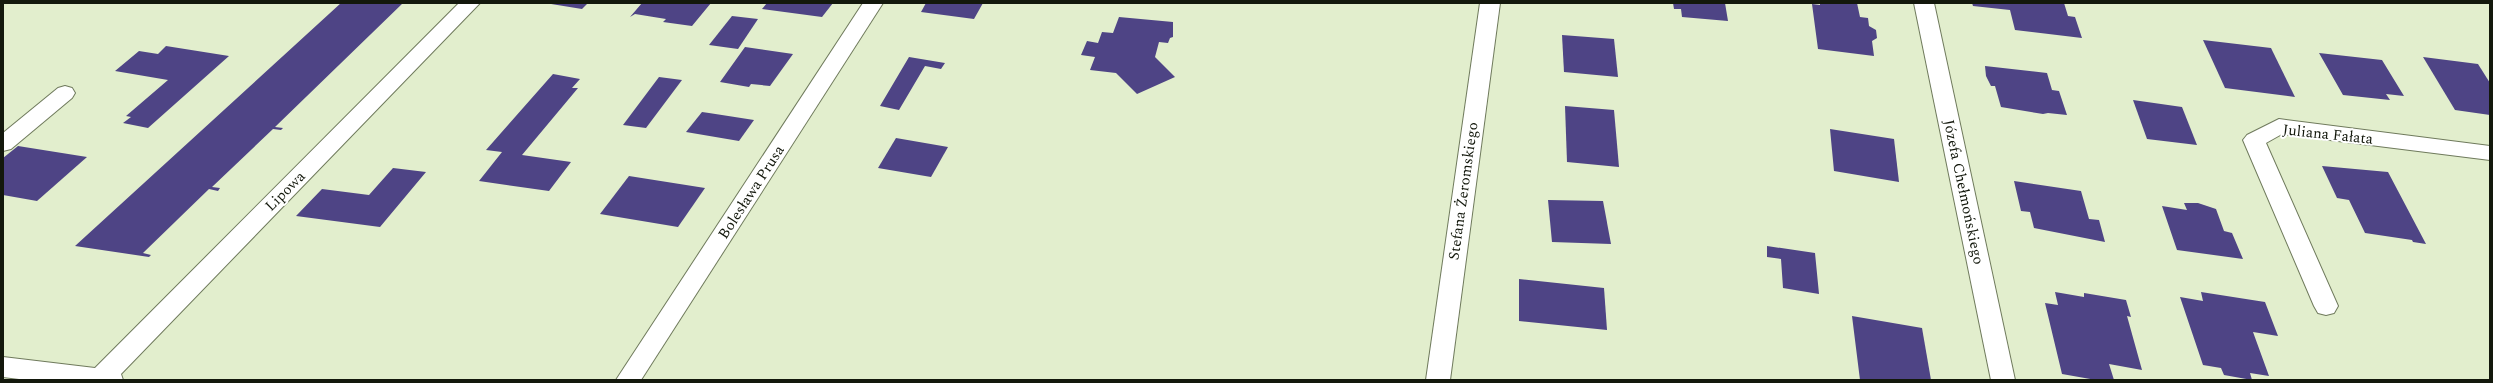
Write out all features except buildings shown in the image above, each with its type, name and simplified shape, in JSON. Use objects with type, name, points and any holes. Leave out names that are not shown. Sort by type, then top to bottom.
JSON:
[{"type":"street","name":"Lipowa","points":[[105,379],[470,3]]},
{"type":"street","name":"Bolesława Prusa","points":[[628,380],[873,3]]},
{"type":"street","name":"Stefana Żeromskiego","points":[[1438,380],[1490,3]]},
{"type":"street","name":"Józefa Chełmońskiego","points":[[1924,3],[2004,380]]},
{"type":"street","points":[[3,144],[65,93]]},
{"type":"street","name":"Juliana Fałata","points":[[2326,306],[2254,140],[2279,126],[2490,153]]},
{"type":"street","points":[[3,367],[105,379]]}]
